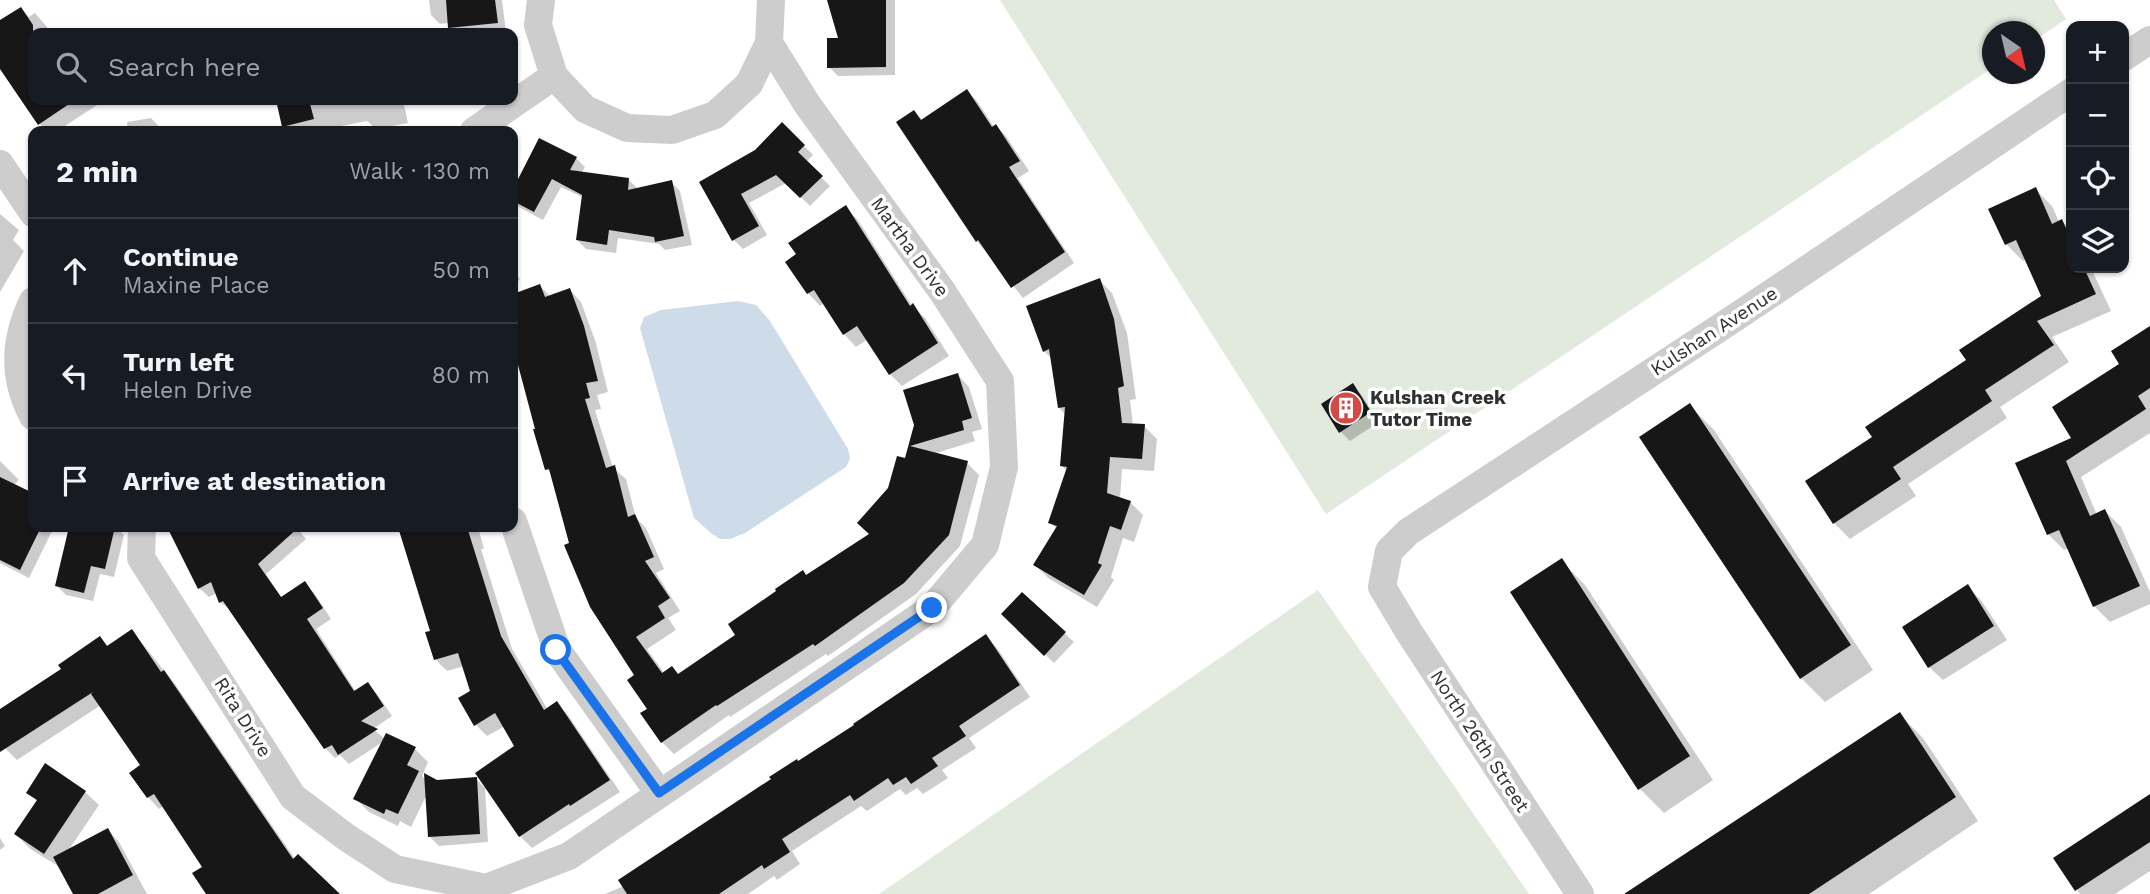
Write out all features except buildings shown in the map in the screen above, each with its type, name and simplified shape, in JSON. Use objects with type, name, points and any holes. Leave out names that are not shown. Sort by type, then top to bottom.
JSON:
[{"type":"street","points":[[541,0],[538,25],[554,76],[585,109],[627,128],[672,130],[715,115],[749,84],[769,43],[771,0]]},
{"type":"street","points":[[2129,54],[2150,40]]},
{"type":"street","name":"Martha Drive","points":[[395,869],[486,888],[569,856],[932,608],[985,545],[1004,467],[1000,381],[943,291],[807,104],[769,43]]},
{"type":"street","points":[[518,101],[554,76]]},
{"type":"street","name":"Kulshan Avenue","points":[[1382,587],[1389,551],[1408,532],[1744,312],[2066,95]]},
{"type":"street","points":[[481,126],[512,105]]},
{"type":"street","points":[[0,164],[28,206]]},
{"type":"street","points":[[28,311],[22,323],[17,361],[23,398],[28,407]]},
{"type":"street","name":"Rita Drive","points":[[142,532],[141,558],[293,797],[345,837],[395,869]]},
{"type":"street","points":[[517,532],[556,650],[659,793]]},
{"type":"street","name":"North 26th Street","points":[[1382,587],[1580,894]]},
{"type":"shaded area","points":[[1000,0],[2054,0],[2066,19],[2045,33],[2045,21],[1982,21],[1982,75],[1326,514]]},
{"type":"shaded area","points":[[1318,590],[1529,894],[879,894]]},
{"type":"water","points":[[738,301],[756,305],[770,321],[848,449],[850,459],[846,467],[745,533],[730,539],[720,539],[694,518],[640,328],[644,317],[661,310]]},
{"type":"place","name":"Kulshan Creek Tutor Time","points":[[1346,408]]},
{"type":"route","points":[[556,650],[659,793],[932,608]]}]
